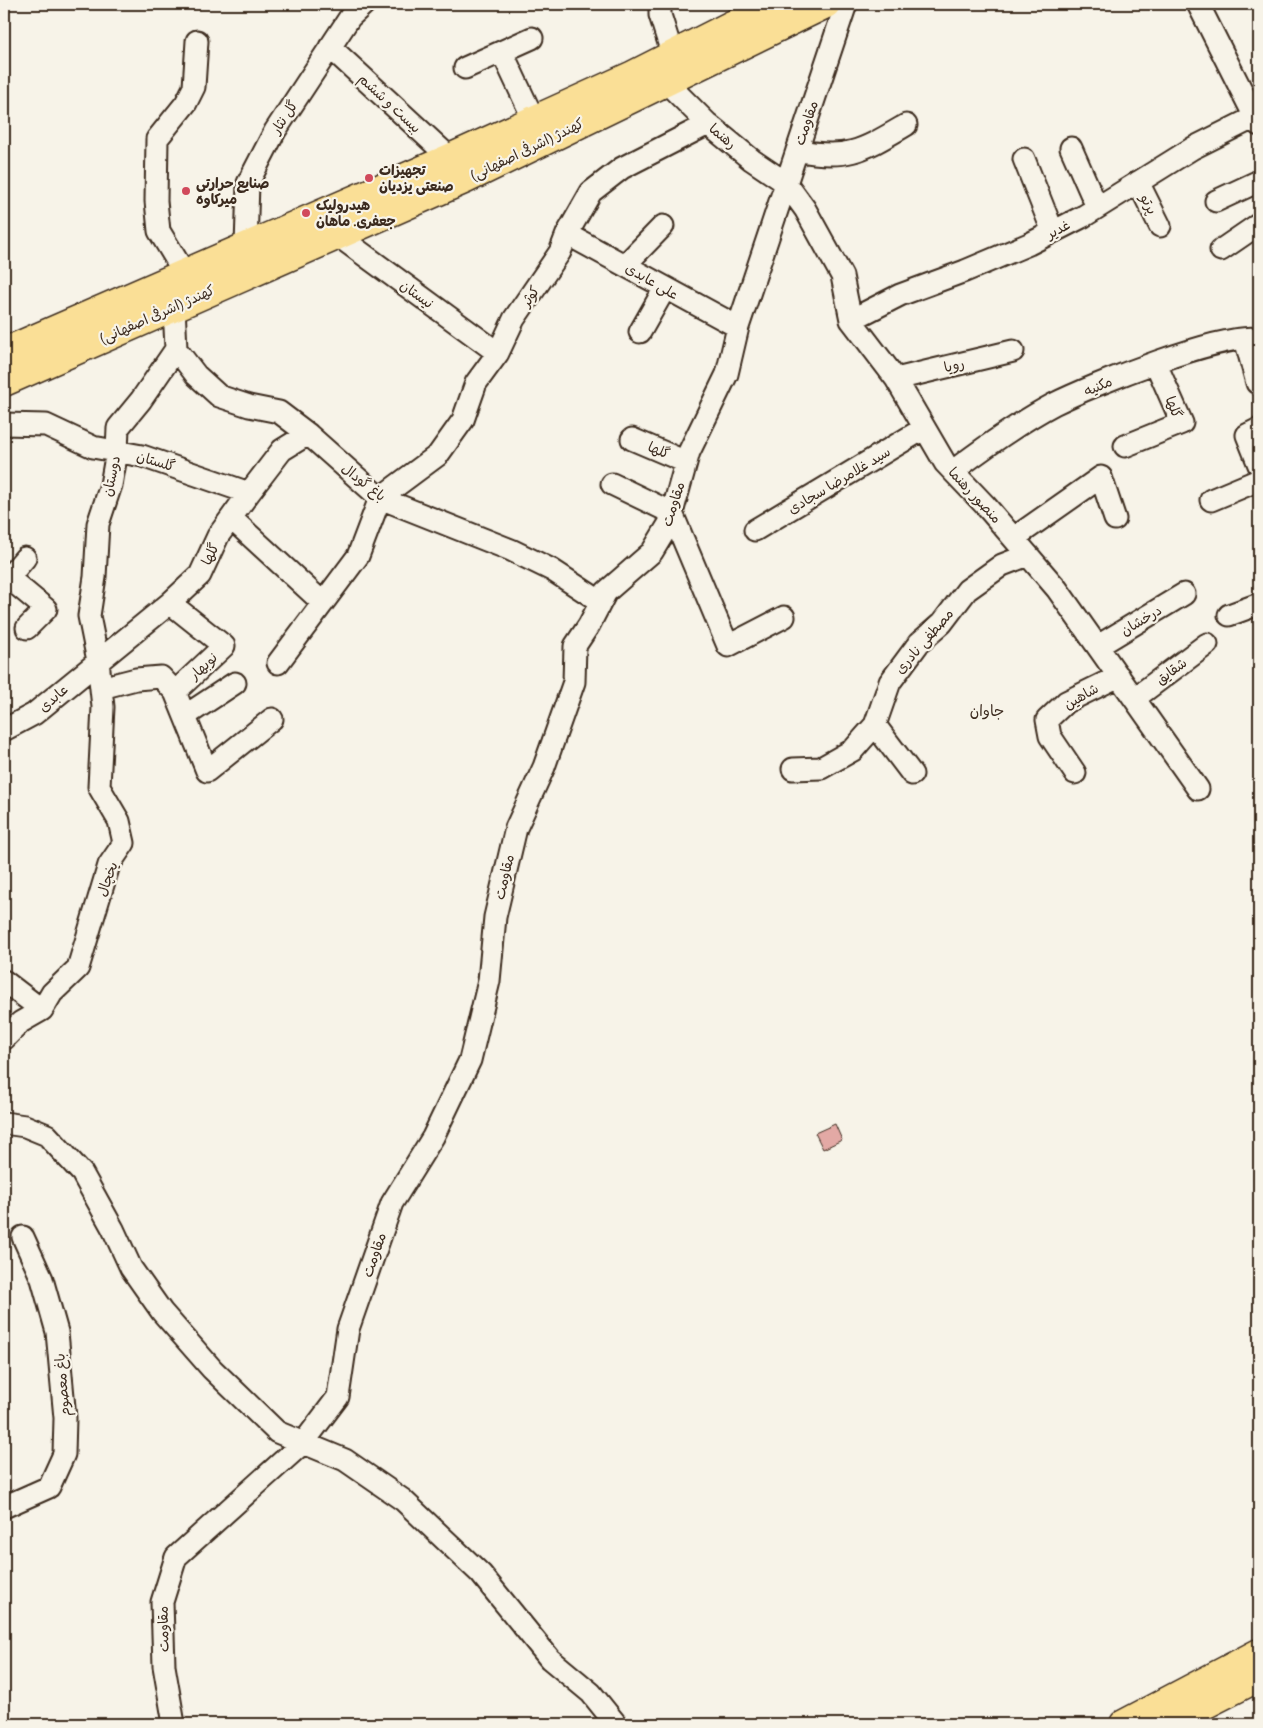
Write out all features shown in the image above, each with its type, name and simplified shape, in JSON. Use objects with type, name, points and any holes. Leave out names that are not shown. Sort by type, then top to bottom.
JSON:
[{"type":"main road","points":[[541,130],[611,95],[626,85],[633,76],[773,4]]},
{"type":"main road","name":"کهندژ (اشرفی اصفهانی)","points":[[4,352],[486,142],[541,130],[666,82],[826,4]]},
{"type":"main road","name":"کهندژ (اشرفی اصفهانی)","points":[[4,382],[466,179],[541,130]]},
{"type":"main road","points":[[380,216],[390,206],[491,157],[486,142]]},
{"type":"main road","points":[[1124,1724],[1259,1653]]},
{"type":"main road","points":[[1167,1724],[1259,1677]]},
{"type":"street","name":"گل نثار","points":[[246,246],[248,182],[275,130],[350,17],[364,4]]},
{"type":"street","points":[[660,4],[660,15],[673,56]]},
{"type":"street","name":"مقاومت","points":[[174,1724],[164,1666],[162,1602],[176,1557],[304,1442],[338,1397],[348,1329],[392,1203],[433,1137],[470,1060],[489,981],[495,917],[516,828],[544,766],[574,682],[574,646],[606,592],[652,552],[669,524],[686,462],[728,374],[738,327],[846,4]]},
{"type":"street","points":[[1198,4],[1257,121]]},
{"type":"street","points":[[465,68],[532,38]]},
{"type":"street","points":[[185,274],[159,232],[156,201],[157,139],[186,103],[194,87],[197,41]]},
{"type":"street","name":"بیست و ششم","points":[[330,47],[450,158]]},
{"type":"street","points":[[502,52],[541,130]]},
{"type":"street","name":"رهنما","points":[[666,82],[708,124],[752,160],[786,183]]},
{"type":"street","name":"غدیر","points":[[851,320],[900,295],[966,272],[1053,232],[1193,148],[1257,121]]},
{"type":"street","name":"کوثر","points":[[380,498],[438,455],[463,420],[476,383],[498,353],[514,319],[560,252],[567,234],[591,192],[622,168],[708,124]]},
{"type":"street","points":[[797,150],[823,156],[845,155],[882,139],[906,125]]},
{"type":"street","points":[[1071,148],[1097,207]]},
{"type":"street","points":[[1024,158],[1053,232]]},
{"type":"street","points":[[1216,201],[1259,181]]},
{"type":"street","name":"پرتو","points":[[1138,182],[1160,226]]},
{"type":"street","name":"منصور رهنما","points":[[786,183],[805,209],[842,276],[851,320],[896,379],[944,463],[1014,538],[1057,589],[1198,789]]},
{"type":"street","points":[[1221,250],[1259,224]]},
{"type":"street","points":[[625,265],[663,226]]},
{"type":"street","name":"علی عابدی","points":[[567,234],[738,327]]},
{"type":"street","name":"نیستان","points":[[337,235],[498,353]]},
{"type":"street","points":[[640,332],[665,288]]},
{"type":"street","points":[[174,306],[176,349]]},
{"type":"street","points":[[1252,339],[1257,383]]},
{"type":"street","name":"مکنیه","points":[[953,471],[1000,437],[1054,404],[1156,364],[1224,341],[1252,339]]},
{"type":"street","name":"باغ گودال","points":[[176,349],[196,375],[219,396],[249,406],[279,412],[308,434],[380,498],[511,550],[552,570],[601,602]]},
{"type":"street","name":"دوستان","points":[[98,661],[88,616],[95,577],[98,524],[111,485],[117,451],[118,428],[141,400],[176,349]]},
{"type":"street","name":"رویا","points":[[896,379],[1012,351]]},
{"type":"street","name":"گلها","points":[[1125,446],[1182,423],[1156,364]]},
{"type":"street","name":"گلستان","points":[[4,424],[46,425],[93,447],[142,456],[249,493]]},
{"type":"street","name":"سید غلامرضا سجادی","points":[[755,530],[923,428]]},
{"type":"street","points":[[1259,430],[1247,435],[1259,465]]},
{"type":"street","name":"گلها","points":[[98,661],[170,603],[200,575],[218,536],[249,493],[282,450],[308,434]]},
{"type":"street","name":"گلها","points":[[632,439],[686,462]]},
{"type":"street","points":[[1014,538],[1101,477],[1115,519]]},
{"type":"street","points":[[1211,500],[1259,480]]},
{"type":"street","points":[[612,484],[672,512],[728,646],[784,617]]},
{"type":"street","points":[[278,664],[358,556],[380,498]]},
{"type":"street","points":[[231,518],[323,603]]},
{"type":"street","name":"مصطفی نادری","points":[[793,769],[820,768],[853,750],[875,725],[890,682],[919,643],[942,623],[967,590],[1002,564],[1028,555]]},
{"type":"street","points":[[25,558],[6,576],[46,609],[27,628]]},
{"type":"street","name":"درخشان","points":[[1098,646],[1184,594]]},
{"type":"street","name":"نوبهار","points":[[170,603],[224,646],[175,692]]},
{"type":"street","points":[[1228,615],[1259,604]]},
{"type":"street","name":"شقایق","points":[[1135,698],[1207,644]]},
{"type":"street","name":"یخچال","points":[[4,1038],[21,1022],[42,1010],[52,993],[78,968],[90,934],[109,865],[124,843],[119,821],[99,787],[103,707],[98,661]]},
{"type":"street","name":"عابدی","points":[[4,730],[34,714],[98,661]]},
{"type":"street","name":"شاهین","points":[[1075,773],[1050,736],[1047,720],[1066,702],[1119,676]]},
{"type":"street","points":[[101,688],[136,679],[162,677],[175,692],[206,771],[272,719]]},
{"type":"street","points":[[186,716],[235,682]]},
{"type":"street","points":[[875,725],[912,774]]},
{"type":"street","points":[[4,981],[42,1010]]},
{"type":"street","points":[[4,1123],[24,1126],[48,1135],[82,1173],[113,1229],[131,1268],[162,1312],[212,1369],[277,1432],[346,1460],[403,1500],[480,1574],[550,1659],[591,1693],[616,1724]]},
{"type":"street","name":"باغ معصوم","points":[[4,1506],[49,1487],[64,1454],[65,1418],[57,1332],[42,1279],[22,1237]]},
{"type":"building","points":[[835,1124],[842,1140],[823,1149],[815,1133]]},
{"type":"place","name":"تجهیزات صنعتی یزدیان","points":[[369,178]]},
{"type":"place","name":"صنایع حرارتی میرکاوه","points":[[186,191]]},
{"type":"place","name":"هیدرولیک جعفری. ماهان","points":[[306,213]]},
{"type":"district","name":"جاوان","points":[[987,711]]}]
